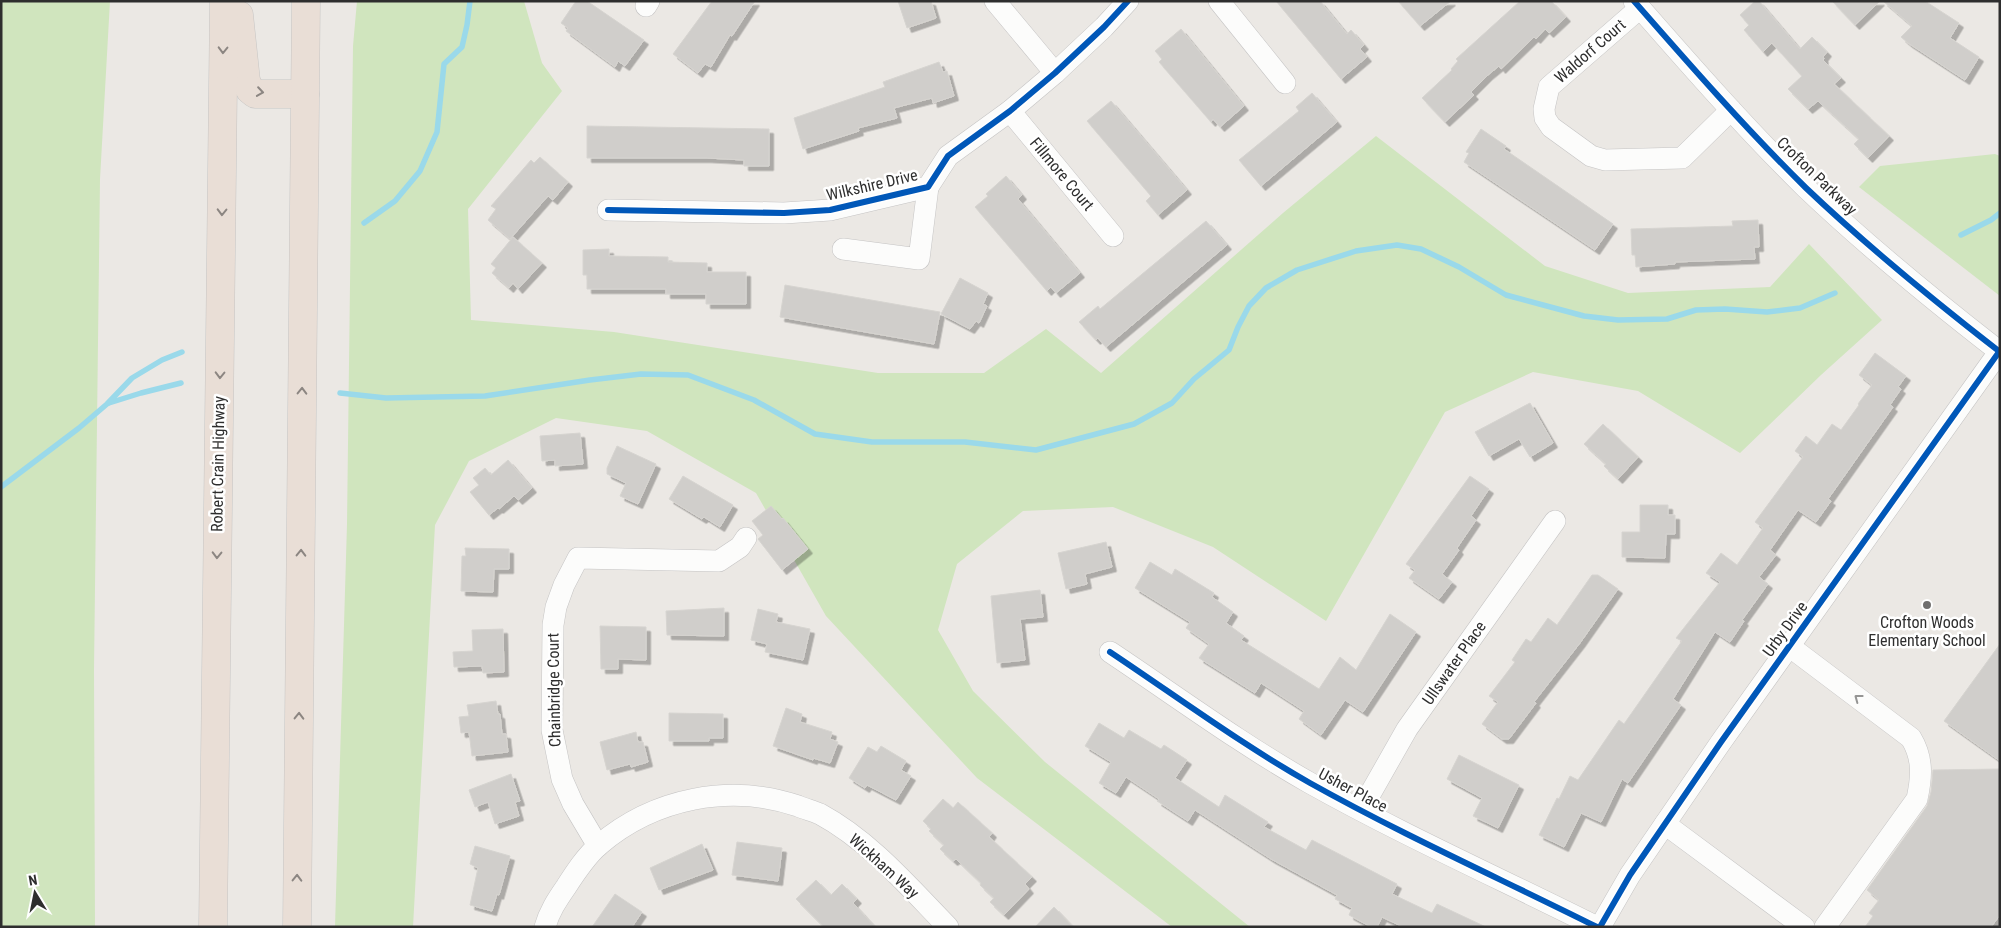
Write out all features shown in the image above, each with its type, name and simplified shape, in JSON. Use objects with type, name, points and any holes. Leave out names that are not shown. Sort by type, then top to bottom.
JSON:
[{"type":"highway","name":"Robert Crain Highway","points":[[213,927],[224,1]]},
{"type":"highway","points":[[237,1],[246,81],[250,90],[255,94],[306,94]]},
{"type":"highway","points":[[296,927],[306,1]]},
{"type":"street","points":[[995,1],[1055,73]]},
{"type":"street","name":"Wilkshire Drive","points":[[608,210],[784,213],[830,210],[928,187],[948,156],[1010,112],[1104,27],[1128,1]]},
{"type":"street","points":[[1219,1],[1285,82]]},
{"type":"street","name":"Waldorf Court","points":[[1637,5],[1549,87],[1544,109],[1545,118],[1550,128],[1591,156],[1605,160],[1682,158],[1731,110]]},
{"type":"street","name":"Crofton Parkway","points":[[1637,5],[1731,110],[1806,187],[1885,260],[2000,352]]},
{"type":"street","name":"Fillmore Court","points":[[1010,112],[1114,236]]},
{"type":"street","points":[[843,249],[919,259],[928,187]]},
{"type":"street","name":"Urby Drive","points":[[1599,927],[1630,875],[1789,646],[2000,352]]},
{"type":"street","name":"Ullswater Place","points":[[1361,810],[1407,729],[1555,521]]},
{"type":"street","name":"Chainbridge Court","points":[[598,846],[562,779],[552,730],[553,625],[556,607],[564,585],[578,558],[719,561],[740,548],[746,538]]},
{"type":"street","points":[[1789,646],[1910,738],[1918,750],[1921,764],[1921,781],[1917,799],[1825,927]]},
{"type":"street","name":"Usher Place","points":[[1110,652],[1308,782],[1599,927]]},
{"type":"street","name":"Wickham Way","points":[[545,927],[549,913],[573,876],[598,846],[633,821],[670,805],[705,796],[741,794],[783,801],[819,814],[859,840],[894,872],[948,927]]},
{"type":"street","points":[[1665,824],[1804,927]]},
{"type":"green space","points":[[1,1],[110,1],[100,179],[94,670],[95,927],[1,927]]},
{"type":"green space","points":[[357,1],[524,1],[542,63],[562,91],[468,209],[471,320],[614,332],[878,373],[984,373],[1046,329],[1101,373],[1283,213],[1376,136],[1545,266],[1628,293],[1770,287],[1809,244],[1882,320],[1821,375],[1740,453],[1638,391],[1533,372],[1445,412],[1326,621],[1213,547],[1113,507],[1023,511],[957,564],[938,630],[973,691],[1045,762],[1250,927],[1172,927],[977,778],[826,616],[756,493],[647,431],[556,418],[469,461],[435,525],[413,927],[335,927],[347,524],[353,46]]},
{"type":"green space","points":[[1995,154],[2000,156],[2000,296],[1859,187],[1880,166]]},
{"type":"building","points":[[576,1],[587,1],[644,40],[625,66],[618,61],[615,67],[566,31],[568,28],[561,23]]},
{"type":"building","points":[[712,1],[755,1],[732,36],[730,35],[711,67],[705,64],[698,73],[673,54]]},
{"type":"building","points":[[898,1],[931,1],[936,18],[907,28]]},
{"type":"building","points":[[1276,1],[1320,1],[1347,34],[1351,30],[1364,45],[1360,49],[1367,57],[1341,79]]},
{"type":"building","points":[[1398,1],[1451,1],[1420,26]]},
{"type":"building","points":[[1520,1],[1551,1],[1566,17],[1549,33],[1545,29],[1536,39],[1534,37],[1501,69],[1499,66],[1488,75],[1471,92],[1474,95],[1445,122],[1422,98],[1452,70],[1458,61],[1456,59]]},
{"type":"building","points":[[1755,1],[1759,1],[1800,49],[1812,37],[1827,52],[1823,60],[1841,78],[1834,84],[1889,136],[1868,158],[1854,144],[1859,139],[1818,101],[1808,109],[1788,89],[1802,76],[1772,43],[1763,52],[1744,30],[1749,25],[1740,15]]},
{"type":"building","points":[[1832,1],[1880,1],[1855,25]]},
{"type":"building","points":[[1883,1],[1925,1],[1959,23],[1950,38],[1979,57],[1965,80],[1901,37],[1912,26]]},
{"type":"building","points":[[1181,29],[1244,106],[1220,127],[1213,119],[1211,122],[1159,62],[1162,59],[1155,51]]},
{"type":"building","points":[[939,62],[943,72],[947,71],[954,96],[933,103],[932,98],[894,108],[897,118],[858,128],[859,131],[803,149],[794,118],[885,87],[883,82]]},
{"type":"building","points":[[1312,93],[1337,122],[1261,186],[1239,160],[1299,111],[1296,107]]},
{"type":"building","points":[[1111,101],[1187,190],[1158,215],[1146,201],[1151,196],[1087,121]]},
{"type":"building","points":[[587,126],[769,129],[769,166],[744,166],[744,160],[707,158],[587,158]]},
{"type":"building","points":[[1481,129],[1506,146],[1504,149],[1613,224],[1595,250],[1464,162],[1469,153],[1466,152]]},
{"type":"building","points":[[540,157],[568,182],[553,200],[548,196],[510,239],[488,220],[496,209],[491,206],[531,160],[534,163]]},
{"type":"building","points":[[1006,176],[1022,195],[1018,199],[1080,273],[1056,293],[1051,287],[1047,291],[975,207]]},
{"type":"building","points":[[1758,220],[1759,247],[1754,247],[1755,259],[1675,262],[1675,264],[1636,267],[1635,255],[1632,255],[1631,229],[1733,226],[1732,221]]},
{"type":"building","points":[[1206,221],[1227,245],[1106,347],[1098,338],[1096,340],[1079,322],[1098,306],[1100,309]]},
{"type":"building","points":[[513,237],[542,263],[518,289],[513,283],[509,288],[492,273],[496,268],[491,264]]},
{"type":"building","points":[[609,249],[609,256],[668,257],[668,262],[707,263],[707,272],[746,272],[746,304],[706,304],[706,294],[666,294],[666,289],[587,289],[587,275],[583,275],[583,250]]},
{"type":"building","points":[[960,278],[988,293],[983,304],[987,306],[979,323],[976,321],[970,329],[941,314]]},
{"type":"building","points":[[785,285],[940,312],[934,344],[780,317]]},
{"type":"building","points":[[1875,353],[1906,376],[1898,387],[1901,389],[1890,405],[1893,407],[1828,499],[1831,501],[1816,522],[1798,510],[1770,550],[1776,555],[1759,577],[1768,584],[1742,620],[1744,621],[1730,642],[1715,632],[1673,699],[1681,705],[1628,783],[1622,779],[1601,822],[1581,813],[1564,847],[1539,835],[1570,776],[1578,780],[1619,720],[1624,724],[1682,641],[1676,638],[1720,582],[1706,573],[1721,553],[1737,565],[1763,528],[1755,522],[1803,457],[1795,451],[1806,436],[1817,445],[1832,424],[1841,430],[1859,405],[1872,385],[1859,375]]},
{"type":"building","points":[[1530,403],[1553,443],[1530,457],[1519,439],[1489,456],[1475,432]]},
{"type":"building","points":[[1603,424],[1638,457],[1618,479],[1604,466],[1606,464],[1584,444]]},
{"type":"building","points":[[580,433],[583,464],[555,466],[555,460],[542,461],[540,436]]},
{"type":"building","points":[[617,446],[656,464],[638,504],[620,496],[626,483],[607,474],[607,468]]},
{"type":"building","points":[[508,460],[532,488],[518,500],[514,496],[489,515],[470,492],[479,485],[473,478],[485,468],[491,475]]},
{"type":"building","points":[[683,476],[733,505],[720,527],[704,517],[702,519],[669,499]]},
{"type":"building","points":[[1470,476],[1489,489],[1471,516],[1476,520],[1457,548],[1459,550],[1442,574],[1452,582],[1439,599],[1409,578],[1415,570],[1406,564]]},
{"type":"building","points":[[1640,505],[1668,505],[1668,515],[1675,515],[1675,534],[1666,534],[1665,558],[1622,557],[1622,532],[1640,532]]},
{"type":"building","points":[[771,506],[808,549],[782,570],[758,539],[763,535],[752,521]]},
{"type":"building","points":[[1106,542],[1112,567],[1085,574],[1087,584],[1066,589],[1058,553]]},
{"type":"building","points":[[465,548],[509,549],[509,569],[494,569],[493,592],[461,591],[462,556],[466,556]]},
{"type":"building","points":[[1150,562],[1172,575],[1175,569],[1214,593],[1212,597],[1233,612],[1226,623],[1244,636],[1241,640],[1319,689],[1340,657],[1356,670],[1390,614],[1416,632],[1363,712],[1345,700],[1321,735],[1299,719],[1304,711],[1261,683],[1255,693],[1199,658],[1209,644],[1186,628],[1190,622],[1135,588]]},
{"type":"building","points":[[1592,575],[1598,575],[1618,589],[1580,643],[1534,702],[1536,703],[1509,739],[1502,739],[1482,724],[1498,702],[1489,696],[1515,662],[1512,660],[1526,639],[1531,642],[1548,618],[1557,625]]},
{"type":"building","points":[[1040,590],[1043,617],[1020,619],[1025,660],[997,663],[991,596]]},
{"type":"building","points":[[724,608],[724,636],[667,635],[666,611]]},
{"type":"building","points":[[758,609],[778,614],[776,622],[810,629],[803,660],[765,652],[767,644],[751,640]]},
{"type":"building","points":[[600,626],[646,627],[646,660],[618,659],[618,669],[601,669]]},
{"type":"building","points":[[503,629],[504,672],[483,673],[482,666],[454,667],[453,652],[473,651],[472,630]]},
{"type":"building","points":[[2000,644],[2000,761],[1944,721]]},
{"type":"building","points":[[496,701],[498,714],[500,714],[502,734],[506,734],[508,752],[472,756],[469,732],[461,733],[459,717],[469,716],[467,705]]},
{"type":"building","points":[[786,708],[802,714],[800,722],[832,732],[830,739],[838,742],[830,763],[813,758],[813,760],[773,746]]},
{"type":"building","points":[[669,713],[723,714],[723,738],[709,738],[709,741],[669,741]]},
{"type":"building","points":[[1099,723],[1124,738],[1129,730],[1161,749],[1164,745],[1187,760],[1175,778],[1219,807],[1225,795],[1268,822],[1264,827],[1306,850],[1312,840],[1397,884],[1392,894],[1432,913],[1437,904],[1486,927],[1403,927],[1382,917],[1377,927],[1371,927],[1349,915],[1352,908],[1335,899],[1337,895],[1271,859],[1195,810],[1188,821],[1157,801],[1159,799],[1126,777],[1116,793],[1099,783],[1111,762],[1085,746]]},
{"type":"building","points":[[636,732],[638,742],[643,742],[648,762],[631,767],[630,764],[607,770],[600,742]]},
{"type":"building","points":[[881,746],[906,761],[901,770],[911,776],[896,800],[867,785],[865,788],[849,778],[868,747],[877,752]]},
{"type":"building","points":[[1459,755],[1519,785],[1498,828],[1473,816],[1482,798],[1447,779]]},
{"type":"building","points":[[2000,769],[2000,915],[1991,927],[1865,927],[1873,916],[1869,913],[1879,900],[1867,890],[1927,806],[1931,792],[1933,770]]},
{"type":"building","points":[[511,774],[520,801],[515,802],[519,816],[495,824],[488,802],[475,807],[469,790]]},
{"type":"building","points":[[943,799],[953,808],[958,802],[992,833],[989,837],[1032,877],[1025,884],[1029,889],[1004,915],[990,902],[994,898],[980,885],[981,883],[956,859],[953,861],[940,849],[944,845],[929,831],[931,829],[923,821]]},
{"type":"building","points":[[737,842],[782,848],[778,881],[732,875]]},
{"type":"building","points":[[702,844],[713,870],[659,890],[650,868]]},
{"type":"building","points":[[475,846],[510,856],[499,895],[497,894],[492,911],[470,905],[478,868],[470,864]]},
{"type":"building","points":[[816,880],[831,895],[842,884],[857,899],[853,903],[875,927],[824,927],[796,899]]},
{"type":"building","points":[[615,894],[642,912],[632,927],[592,927]]},
{"type":"building","points":[[1054,907],[1073,927],[1035,927]]},
{"type":"waterway","points":[[364,223],[395,201],[420,171],[437,132],[444,64],[462,47],[470,1]]},
{"type":"waterway","points":[[1961,235],[1991,220],[2000,213]]},
{"type":"waterway","points":[[340,393],[386,398],[485,396],[641,374],[688,375],[754,400],[815,434],[872,442],[965,442],[1036,450],[1134,424],[1172,403],[1194,379],[1229,350],[1249,306],[1266,288],[1297,270],[1356,251],[1397,245],[1421,249],[1459,267],[1506,295],[1584,316],[1618,320],[1667,319],[1696,310],[1725,309],[1767,312],[1800,308],[1835,293]]},
{"type":"waterway","points":[[1,487],[79,428],[107,404],[132,378],[162,360],[182,352]]},
{"type":"waterway","points":[[109,403],[181,383]]},
{"type":"cycle path","points":[[608,210],[784,213],[830,210],[928,187],[948,156],[1010,111],[1055,73],[1104,27],[1128,1]]},
{"type":"cycle path","points":[[1634,1],[1740,120],[1806,188],[1901,272],[2000,352]]},
{"type":"cycle path","points":[[1600,927],[1630,875],[1721,742],[1999,352]]},
{"type":"cycle path","points":[[1110,652],[1234,736],[1310,783],[1416,839],[1597,927]]},
{"type":"place","name":"Crofton Woods Elementary School","points":[[1927,605]]}]
